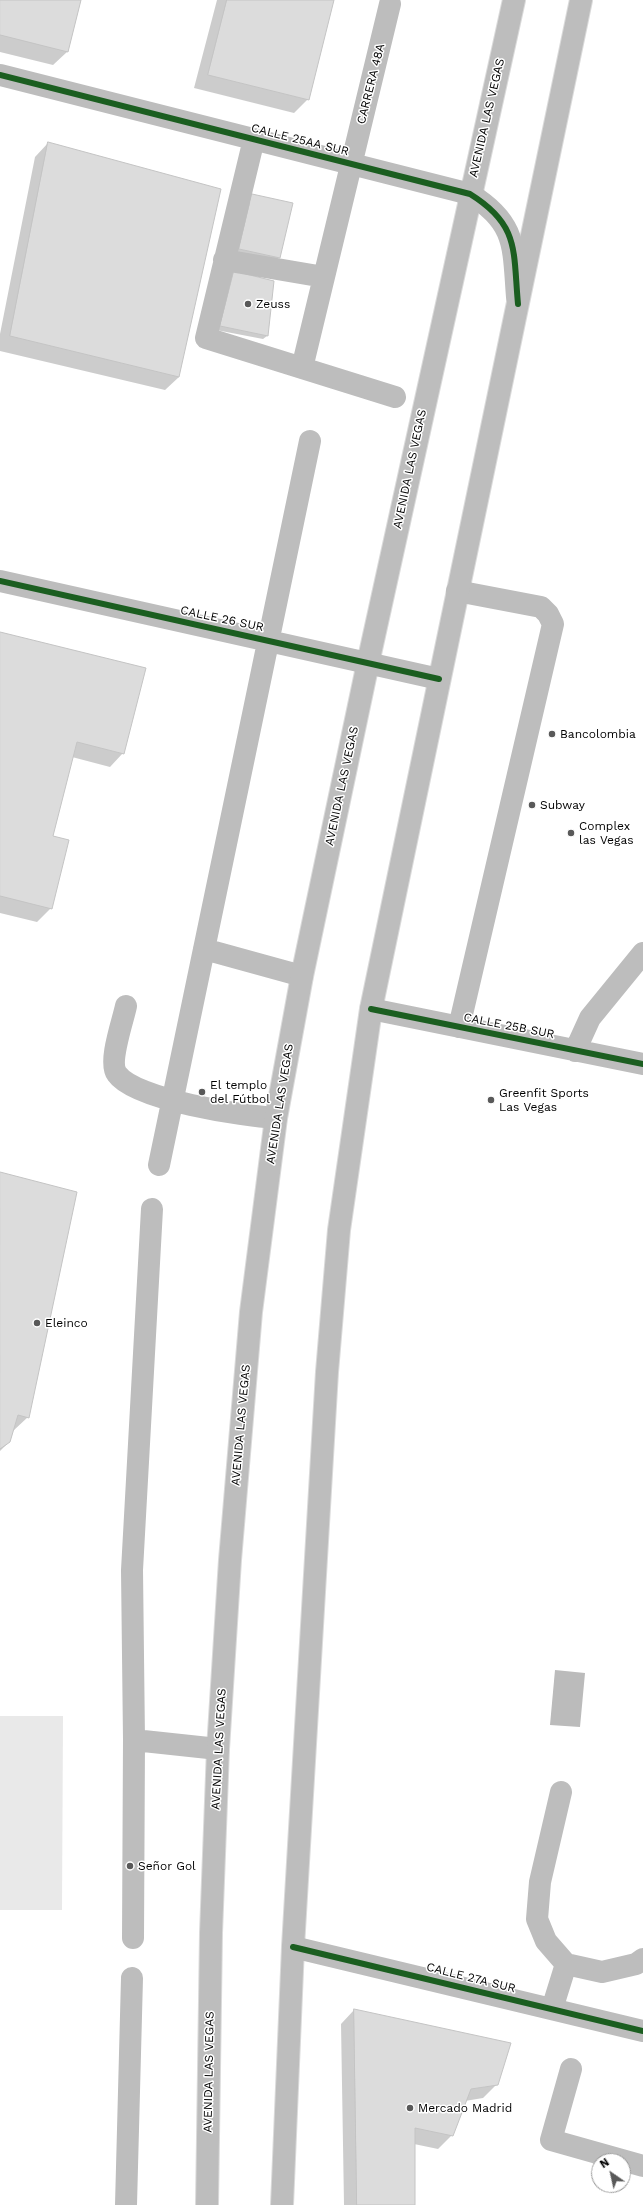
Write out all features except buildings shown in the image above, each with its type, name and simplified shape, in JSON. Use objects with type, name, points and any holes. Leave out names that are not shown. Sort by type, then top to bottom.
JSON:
[{"type":"main road","name":"AVENIDA LAS VEGAS","points":[[207,2205],[211,1933],[218,1749],[230,1560],[252,1312],[276,1118],[302,976],[368,662],[514,0]]},
{"type":"main road","points":[[282,2205],[293,1947],[327,1372],[339,1230],[371,1009],[581,0]]},
{"type":"main road","name":"CARRERA 48A","points":[[302,368],[350,164],[390,4]]},
{"type":"main road","name":"CALLE 25AA SUR","points":[[0,75],[470,194],[487,204],[502,219],[512,239],[518,304]]},
{"type":"main road","points":[[254,139],[206,338],[395,397]]},
{"type":"main road","points":[[224,260],[324,277]]},
{"type":"main road","points":[[159,1165],[310,441]]},
{"type":"main road","name":"CALLE 26 SUR","points":[[0,581],[439,679]]},
{"type":"main road","points":[[457,591],[541,607],[548,614],[552,624],[459,1027]]},
{"type":"main road","points":[[204,949],[302,976]]},
{"type":"main road","points":[[575,1050],[590,1018],[643,953]]},
{"type":"main road","points":[[126,1006],[114,1060],[116,1074],[131,1086],[172,1101],[254,1117],[276,1118]]},
{"type":"main road","name":"CALLE 25B SUR","points":[[371,1009],[643,1064]]},
{"type":"main road","points":[[133,1938],[134,1740],[132,1570],[152,1209]]},
{"type":"main road","points":[[134,1740],[218,1749]]},
{"type":"main road","points":[[561,1792],[540,1882],[537,1919],[546,1941],[566,1964],[602,1972],[636,1964],[643,1959]]},
{"type":"main road","name":"CALLE 27A SUR","points":[[293,1947],[643,2031]]},
{"type":"main road","points":[[552,2009],[566,1964]]},
{"type":"main road","points":[[126,2205],[132,1978]]},
{"type":"main road","points":[[571,2069],[551,2140],[643,2166]]},
{"type":"shaded area","points":[[555,1670],[585,1673],[580,1727],[550,1725]]},
{"type":"shaded area","points":[[0,1716],[63,1716],[62,1910],[0,1910]]},
{"type":"cycle path","points":[[0,75],[470,194],[486,205],[506,228],[514,254],[518,304]]},
{"type":"cycle path","points":[[0,581],[439,679]]},
{"type":"cycle path","points":[[371,1009],[643,1064]]},
{"type":"cycle path","points":[[293,1947],[643,2031]]},
{"type":"place","name":"Zeuss","points":[[248,304]]},
{"type":"place","name":"Bancolombia","points":[[552,734]]},
{"type":"place","name":"Subway","points":[[532,805]]},
{"type":"place","name":"Complex las Vegas","points":[[571,833]]},
{"type":"place","name":"El templo del Fútbol","points":[[202,1092]]},
{"type":"place","name":"Greenfit Sports Las Vegas","points":[[491,1100]]},
{"type":"place","name":"Eleinco","points":[[37,1323]]},
{"type":"place","name":"Señor Gol","points":[[130,1866]]},
{"type":"place","name":"Mercado Madrid","points":[[410,2108]]}]
